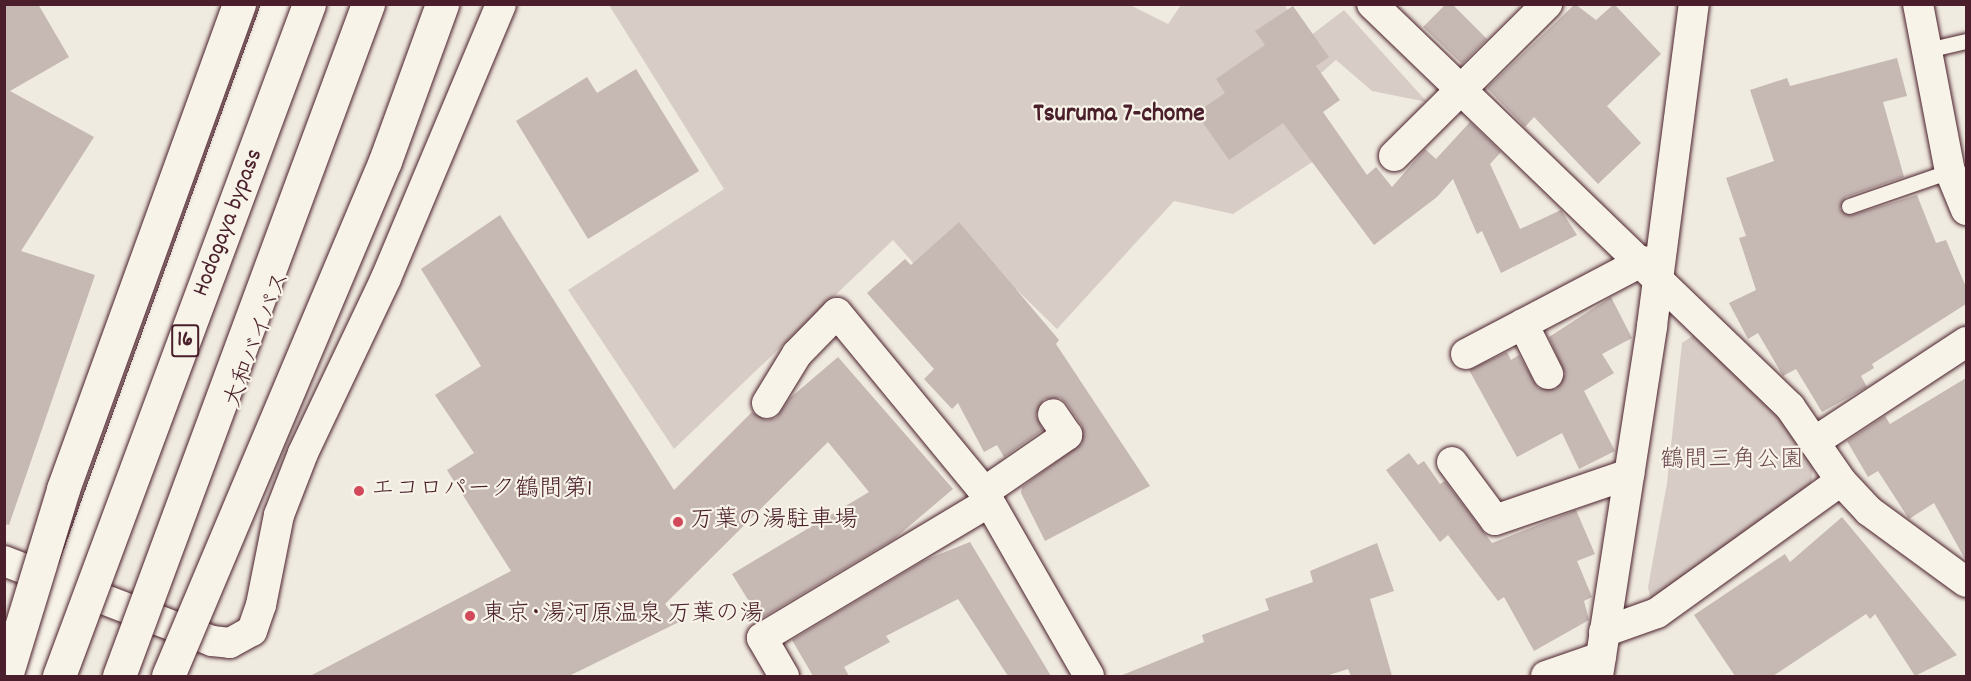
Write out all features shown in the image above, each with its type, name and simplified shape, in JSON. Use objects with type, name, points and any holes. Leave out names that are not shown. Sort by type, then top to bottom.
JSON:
[{"type":"highway","points":[[6,676],[63,489],[239,4]]},
{"type":"highway","name":"16","points":[[35,676],[278,4]]},
{"type":"highway","name":"Hodogaya bypass","points":[[59,676],[309,4]]},
{"type":"highway","name":"16","points":[[119,676],[368,4]]},
{"type":"highway","name":"大和バイパス","points":[[134,676],[385,4]]},
{"type":"highway","points":[[168,676],[385,161],[442,4]]},
{"type":"street","points":[[4,561],[212,641],[230,643],[252,631],[261,605],[279,515],[303,453],[386,278],[501,4]]},
{"type":"street","points":[[1372,4],[1651,269],[1790,407],[1841,482],[1869,511],[1966,582]]},
{"type":"street","points":[[1394,156],[1464,92],[1547,4]]},
{"type":"street","points":[[1601,655],[1629,474],[1651,269],[1694,4]]},
{"type":"street","points":[[1918,4],[1950,171],[1966,210]]},
{"type":"street","points":[[1466,354],[1523,324],[1651,269]]},
{"type":"street","points":[[767,403],[797,354],[837,313],[986,497],[1089,676]]},
{"type":"street","points":[[1523,324],[1548,374]]},
{"type":"street","points":[[1814,442],[1966,342]]},
{"type":"street","points":[[784,676],[762,638],[986,497],[1067,435],[1053,414]]},
{"type":"street","points":[[1452,462],[1495,520],[1629,474]]},
{"type":"street","points":[[1546,676],[1601,655],[1841,482]]},
{"type":"lane","points":[[1927,51],[1966,41]]},
{"type":"lane","points":[[1849,206],[1950,171]]},
{"type":"green space","points":[[1128,4],[1168,24],[1181,5],[1284,4],[1306,39],[1344,10],[1427,102],[1372,91],[1336,60],[1305,87],[1292,116],[1320,157],[1233,214],[1174,201],[1057,329],[1016,289],[975,333],[893,240],[674,449],[568,290],[724,189],[609,5]]},
{"type":"green space","name":"鶴間三角公園","points":[[1695,334],[1779,417],[1813,467],[1811,486],[1651,602],[1648,587],[1667,483],[1682,343]]},
{"type":"building","points":[[4,4],[38,4],[69,57],[10,91],[94,137],[21,251],[95,275],[9,525],[4,524]]},
{"type":"building","points":[[1446,4],[1452,4],[1487,39],[1462,64],[1423,27]]},
{"type":"building","points":[[1575,4],[1596,20],[1614,4],[1661,54],[1607,106],[1641,143],[1598,184],[1534,117],[1525,127],[1487,88]]},
{"type":"building","points":[[1293,6],[1329,57],[1316,66],[1340,100],[1323,112],[1367,175],[1376,167],[1392,187],[1425,149],[1436,159],[1470,122],[1501,152],[1490,164],[1520,229],[1561,210],[1577,235],[1501,273],[1482,231],[1477,234],[1453,179],[1437,197],[1374,245],[1283,123],[1229,160],[1196,113],[1225,93],[1216,79],[1265,45],[1255,31]]},
{"type":"building","points":[[1897,58],[1907,96],[1883,102],[1904,177],[1846,197],[1840,209],[1852,215],[1917,195],[1936,243],[1946,240],[1966,287],[1966,304],[1872,364],[1874,368],[1861,376],[1867,387],[1822,412],[1796,369],[1783,376],[1758,333],[1748,339],[1729,303],[1756,290],[1739,238],[1746,236],[1726,178],[1774,161],[1750,90],[1787,78],[1790,86]]},
{"type":"building","points":[[636,69],[699,171],[588,239],[516,121],[587,77],[597,93]]},
{"type":"building","points":[[500,215],[674,490],[752,412],[766,420],[776,418],[790,398],[838,357],[953,489],[894,539],[760,619],[732,574],[869,492],[828,442],[665,604],[679,622],[569,676],[310,676],[511,571],[447,470],[474,453],[435,395],[481,366],[421,269]]},
{"type":"building","points":[[959,222],[1059,340],[1056,344],[1150,486],[1045,541],[1021,493],[1022,487],[1082,443],[1082,426],[1067,404],[1060,398],[1044,399],[1036,415],[1043,430],[1004,457],[997,445],[984,452],[958,403],[952,409],[924,379],[934,369],[867,293],[905,259],[911,265]]},
{"type":"building","points":[[1611,297],[1632,338],[1602,354],[1614,373],[1584,391],[1615,451],[1579,469],[1562,433],[1517,457],[1469,370],[1507,352],[1511,360],[1519,355],[1538,388],[1556,389],[1565,374],[1549,337]]},
{"type":"building","points":[[1966,378],[1966,561],[1934,503],[1909,519],[1878,471],[1868,477],[1847,441],[1885,416],[1890,424]]},
{"type":"building","points":[[1409,453],[1418,465],[1424,461],[1440,484],[1445,481],[1492,543],[1576,510],[1595,554],[1577,561],[1592,597],[1584,601],[1589,620],[1534,651],[1504,597],[1498,601],[1448,535],[1440,542],[1386,470]]},
{"type":"building","points":[[1842,517],[1957,655],[1915,676],[1875,614],[1870,619],[1866,614],[1773,676],[1735,676],[1694,615],[1785,554],[1790,562]]},
{"type":"building","points":[[970,542],[1051,676],[1008,676],[958,599],[886,636],[890,642],[844,667],[849,676],[813,676],[792,640],[925,560]]},
{"type":"building","points":[[1377,543],[1394,591],[1370,599],[1392,676],[1351,676],[1348,669],[1326,676],[1120,676],[1204,642],[1202,635],[1269,610],[1265,599],[1313,582],[1310,571]]},
{"type":"place","name":"エコロパーク鶴間第1","points":[[359,491]]},
{"type":"place","name":"万葉の湯駐車場","points":[[678,522]]},
{"type":"place","name":"東京･湯河原温泉 万葉の湯","points":[[470,616]]},
{"type":"district","name":"Tsuruma 7-chome","points":[[1119,115]]}]
